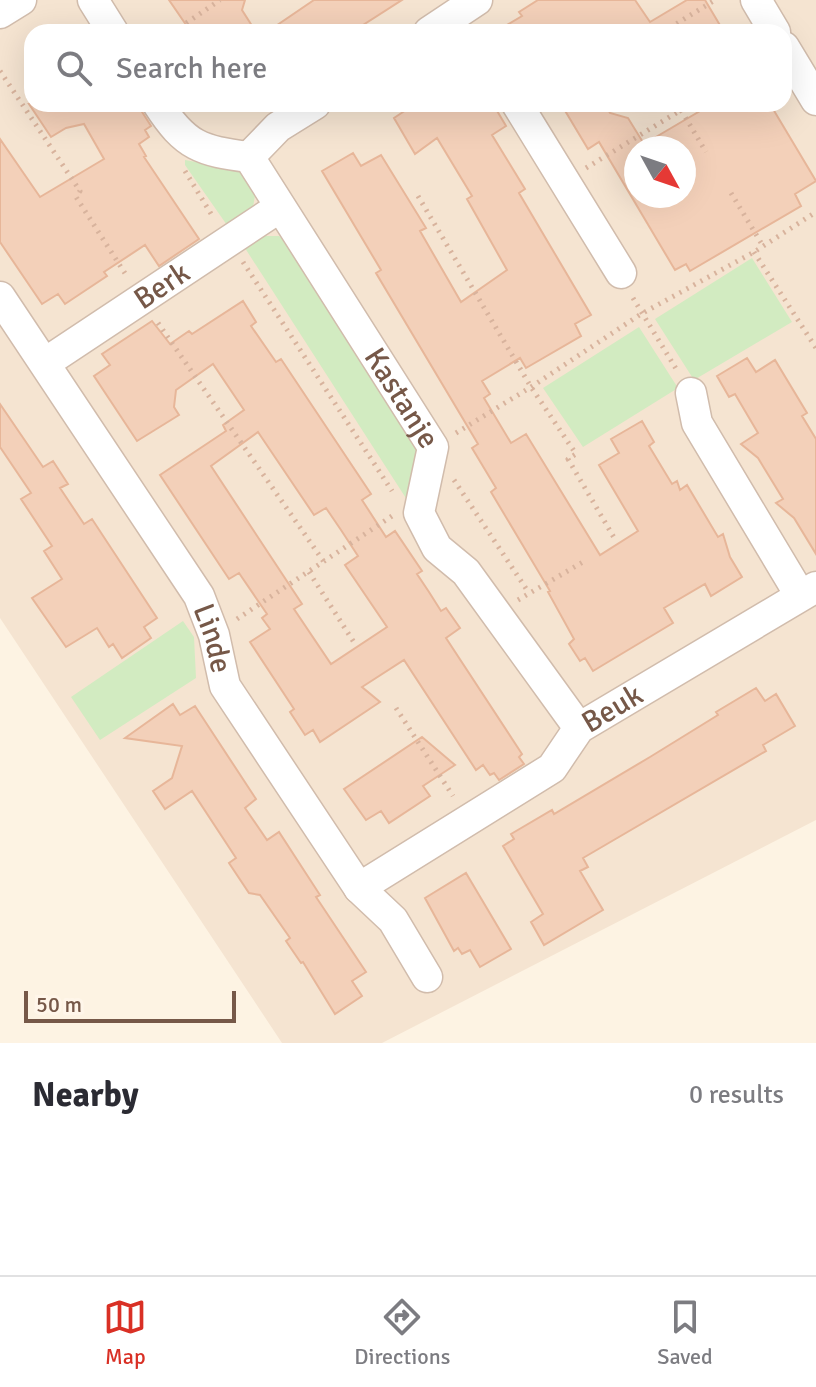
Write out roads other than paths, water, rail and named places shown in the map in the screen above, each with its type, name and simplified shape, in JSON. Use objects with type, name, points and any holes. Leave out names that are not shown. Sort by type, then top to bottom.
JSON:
[{"type":"street","points":[[0,13],[21,0]]},
{"type":"street","points":[[93,0],[108,24]]},
{"type":"street","points":[[756,0],[770,24]]},
{"type":"street","points":[[448,24],[469,15]]},
{"type":"street","points":[[792,60],[816,100]]},
{"type":"street","points":[[163,112],[173,127],[206,151],[249,157],[278,127],[302,112]]},
{"type":"street","points":[[522,112],[621,273]]},
{"type":"street","name":"Kastanje","points":[[249,157],[433,447],[419,513],[437,548],[466,572],[579,728]]},
{"type":"street","name":"Berk","points":[[45,363],[280,207]]},
{"type":"street","name":"Linde","points":[[0,297],[199,596],[214,635],[225,686],[359,888],[393,920],[427,977]]},
{"type":"street","name":"Beuk","points":[[359,888],[552,768],[579,728],[808,591],[697,423],[691,393]]}]
